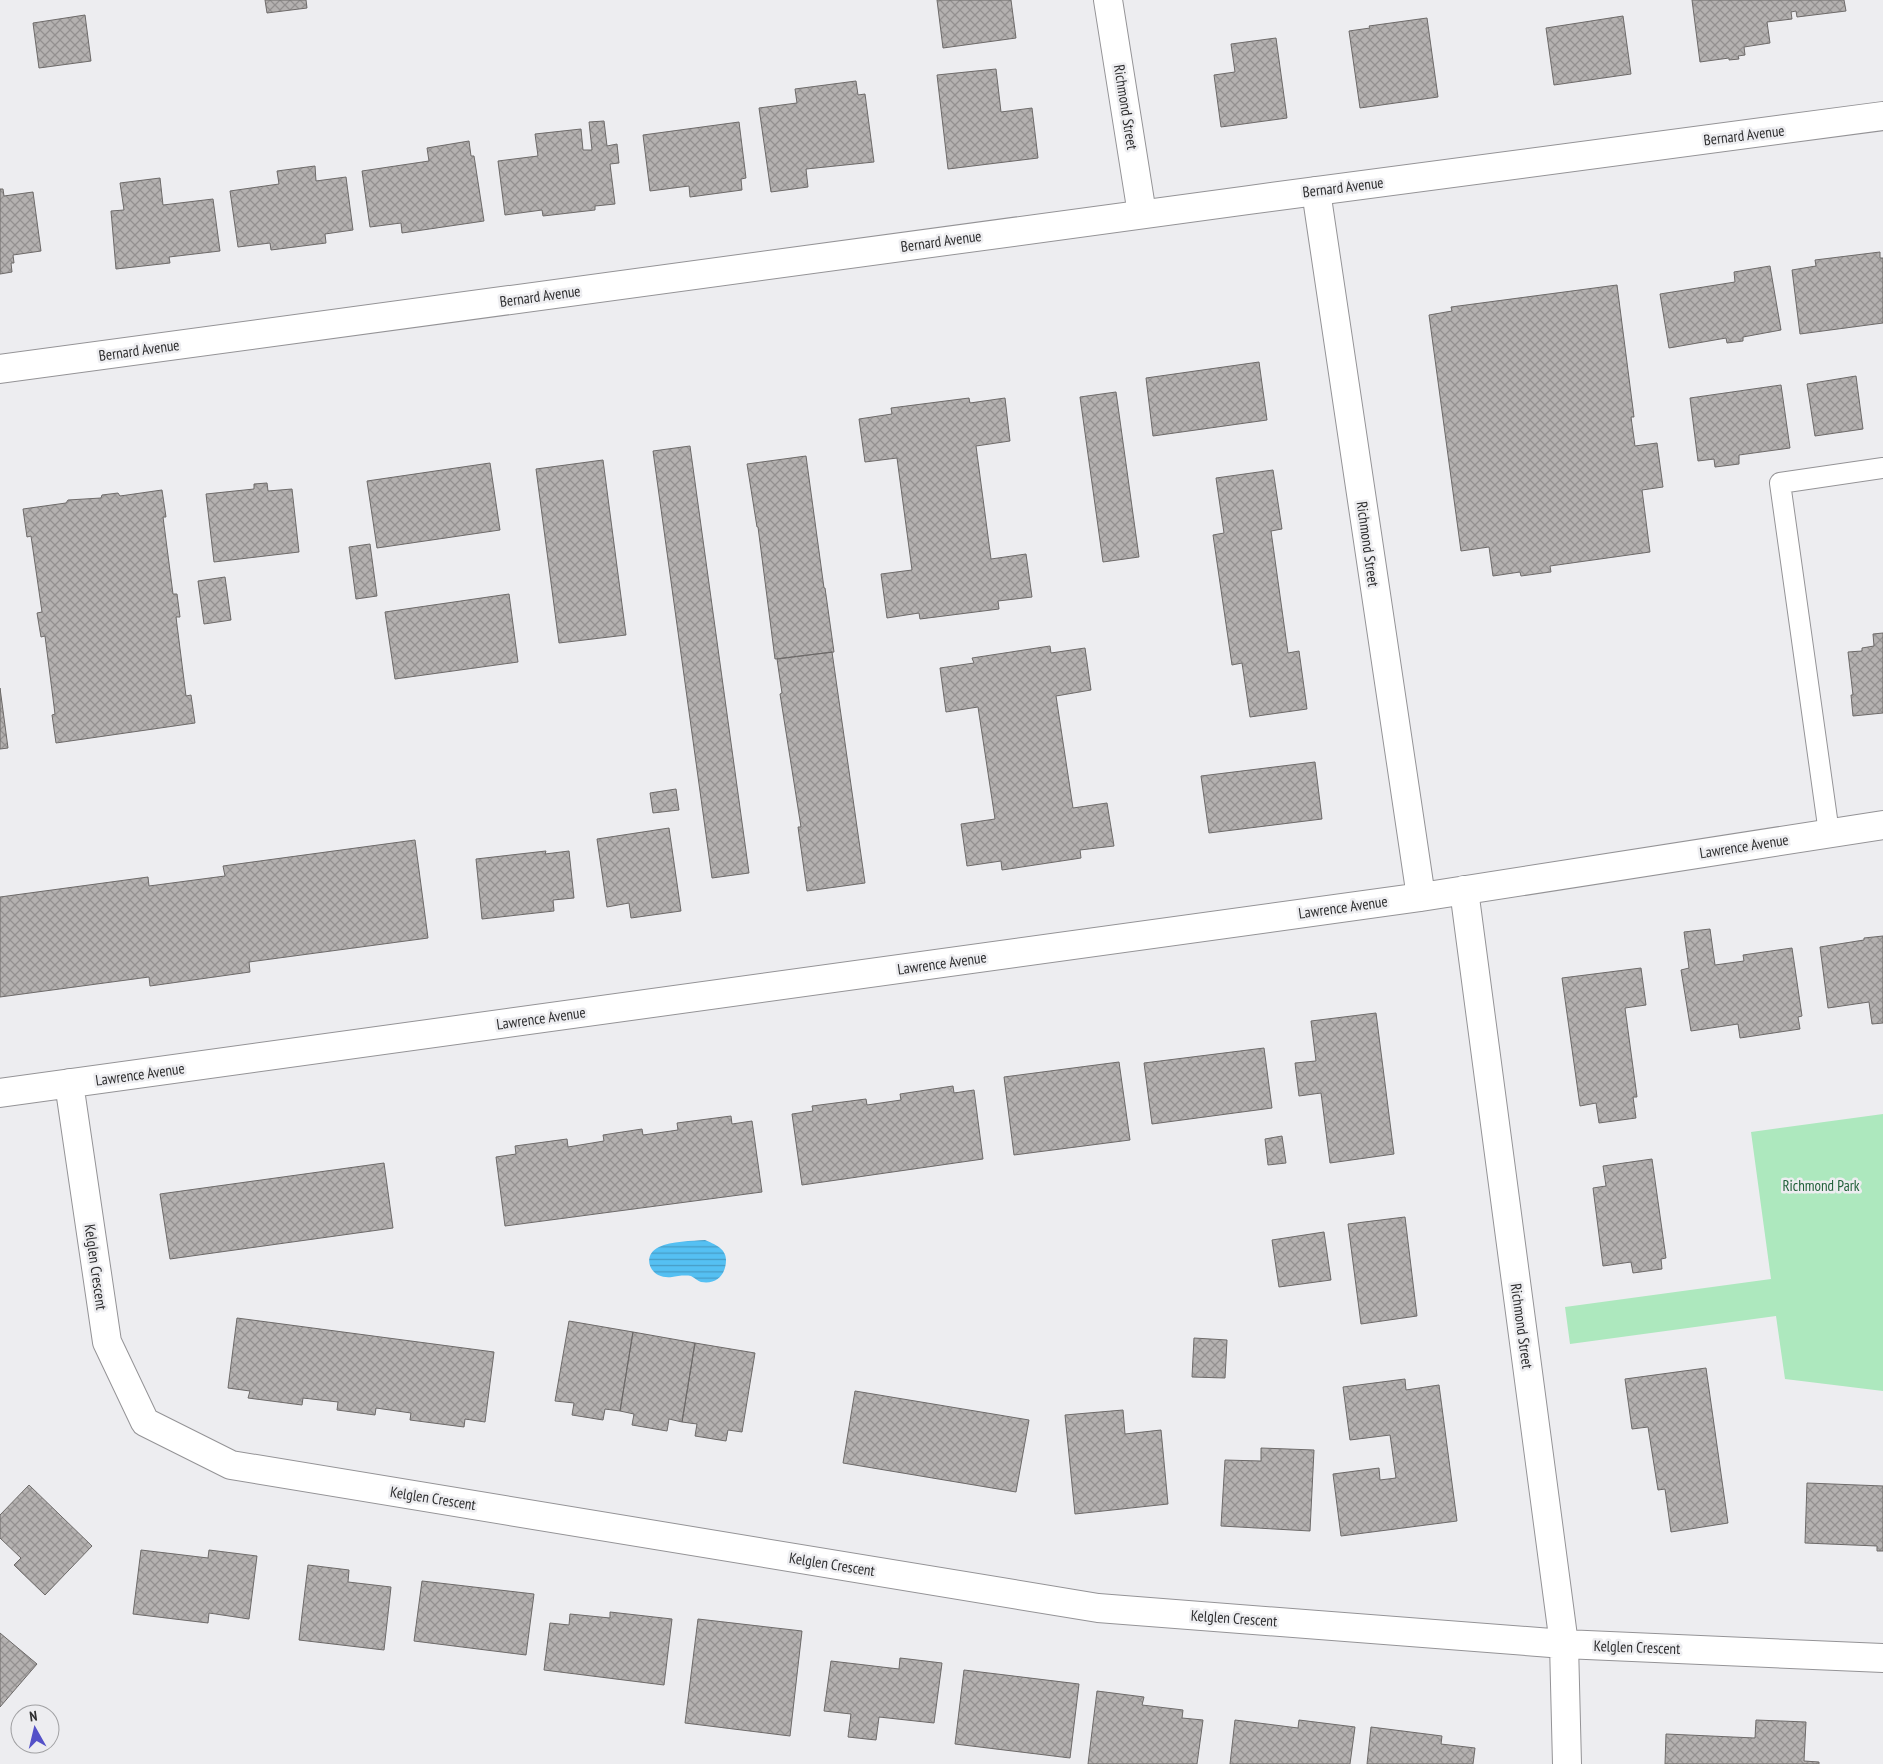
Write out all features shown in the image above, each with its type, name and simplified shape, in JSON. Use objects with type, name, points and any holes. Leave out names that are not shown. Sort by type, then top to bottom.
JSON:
[{"type":"street","name":"Richmond Street","points":[[1108,0],[1142,214]]},
{"type":"street","name":"Bernard Avenue","points":[[0,369],[1142,214],[1883,116]]},
{"type":"street","name":"Richmond Street","points":[[1316,191],[1421,897]]},
{"type":"street","name":"Lawrence Avenue","points":[[0,1093],[1421,897],[1883,825]]},
{"type":"street","name":"Richmond Street","points":[[1464,890],[1564,1644],[1566,1764]]},
{"type":"street","name":"Kelglen Crescent","points":[[68,1083],[107,1342],[145,1422],[231,1465],[1098,1608],[1564,1644],[1883,1658]]},
{"type":"lane","points":[[1829,833],[1780,483],[1883,468]]},
{"type":"green space","name":"Richmond Park","points":[[1883,1114],[1883,1391],[1785,1379],[1776,1316],[1570,1344],[1565,1307],[1771,1279],[1751,1132]]},
{"type":"water","points":[[705,1240],[722,1249],[726,1260],[722,1274],[712,1282],[700,1282],[691,1276],[664,1277],[658,1275],[650,1266],[650,1255],[659,1247],[675,1242]]},
{"type":"building","points":[[265,0],[306,0],[307,8],[267,13]]},
{"type":"building","points":[[937,0],[1011,0],[1016,38],[943,48]]},
{"type":"building","points":[[1692,0],[1844,0],[1846,11],[1797,17],[1796,11],[1791,12],[1792,19],[1767,22],[1770,43],[1744,47],[1745,55],[1738,56],[1739,59],[1729,60],[1729,58],[1700,62]]},
{"type":"building","points":[[85,15],[91,61],[39,68],[33,23]]},
{"type":"building","points":[[1623,16],[1631,74],[1554,85],[1546,28]]},
{"type":"building","points":[[1427,18],[1438,97],[1360,108],[1349,31],[1370,28],[1369,26]]},
{"type":"building","points":[[1276,38],[1287,118],[1221,127],[1214,75],[1235,72],[1231,44]]},
{"type":"building","points":[[996,69],[1001,112],[1032,108],[1038,158],[948,169],[937,75]]},
{"type":"building","points":[[856,81],[858,95],[865,94],[874,162],[806,169],[808,187],[771,192],[759,108],[797,103],[795,89]]},
{"type":"building","points":[[604,121],[607,146],[617,144],[619,163],[610,164],[615,204],[595,206],[595,210],[543,216],[542,210],[505,215],[498,161],[538,156],[535,134],[581,129],[583,150],[592,150],[589,122]]},
{"type":"building","points":[[739,122],[746,178],[741,179],[742,190],[690,197],[689,186],[650,191],[643,135]]},
{"type":"building","points":[[469,141],[471,156],[474,156],[484,221],[402,233],[401,223],[370,227],[362,171],[429,161],[427,148]]},
{"type":"building","points":[[315,166],[316,181],[346,177],[353,230],[325,234],[326,243],[271,250],[270,243],[238,247],[230,191],[279,184],[277,171]]},
{"type":"building","points":[[160,178],[163,205],[213,199],[220,251],[169,257],[170,263],[116,269],[111,211],[124,210],[120,183]]},
{"type":"building","points":[[0,189],[3,189],[4,196],[33,192],[41,251],[13,255],[14,263],[11,263],[12,272],[0,274]]},
{"type":"building","points":[[1880,252],[1880,258],[1883,258],[1883,323],[1800,334],[1792,270],[1816,266],[1815,260]]},
{"type":"building","points":[[1770,266],[1781,330],[1743,337],[1743,341],[1727,343],[1726,338],[1669,348],[1660,294],[1735,282],[1734,272]]},
{"type":"building","points":[[1617,285],[1634,417],[1631,417],[1635,446],[1657,443],[1663,487],[1642,490],[1650,552],[1550,566],[1551,572],[1521,576],[1520,572],[1493,576],[1489,547],[1461,551],[1429,315],[1452,311],[1451,307]]},
{"type":"building","points":[[1259,362],[1267,420],[1153,436],[1146,378]]},
{"type":"building","points":[[1856,376],[1863,429],[1815,436],[1807,384]]},
{"type":"building","points":[[1781,385],[1790,448],[1739,455],[1739,464],[1715,467],[1714,459],[1698,461],[1690,398]]},
{"type":"building","points":[[1116,392],[1139,557],[1103,562],[1080,397]]},
{"type":"building","points":[[969,398],[970,403],[1005,398],[1010,441],[976,446],[991,559],[1026,554],[1032,597],[998,601],[999,609],[920,619],[919,613],[887,618],[881,574],[912,570],[897,458],[865,462],[859,419],[892,414],[891,408]]},
{"type":"building","points":[[690,446],[749,873],[712,878],[653,451]]},
{"type":"building","points":[[806,456],[834,652],[775,659],[758,527],[747,464]]},
{"type":"building","points":[[603,460],[626,635],[559,643],[536,469]]},
{"type":"building","points":[[490,463],[500,530],[377,548],[367,481]]},
{"type":"building","points":[[1273,470],[1282,529],[1271,531],[1288,653],[1299,651],[1307,709],[1250,717],[1242,663],[1232,665],[1213,535],[1224,533],[1216,478]]},
{"type":"building","points":[[267,483],[268,491],[292,489],[299,552],[214,562],[206,494],[254,489],[254,484]]},
{"type":"building","points":[[162,490],[166,517],[163,517],[173,594],[177,594],[180,617],[176,617],[186,696],[191,695],[195,723],[56,743],[52,715],[55,714],[45,636],[41,637],[37,613],[42,612],[31,536],[27,537],[23,509],[66,503],[68,500],[101,498],[102,495],[118,493],[120,496]]},
{"type":"building","points":[[370,544],[377,596],[356,599],[349,547]]},
{"type":"building","points":[[225,577],[231,620],[204,624],[198,581]]},
{"type":"building","points":[[509,594],[518,662],[395,679],[385,612]]},
{"type":"building","points":[[1883,633],[1883,713],[1853,716],[1851,695],[1853,695],[1848,652],[1862,651],[1862,648],[1874,646],[1873,634]]},
{"type":"building","points":[[1050,646],[1051,653],[1085,648],[1091,690],[1056,696],[1073,808],[1107,803],[1114,846],[1080,850],[1081,858],[1002,870],[1001,861],[967,866],[961,824],[995,819],[978,707],[946,712],[940,668],[974,663],[972,658]]},
{"type":"building","points":[[832,652],[865,883],[807,891],[798,827],[801,827],[780,694],[782,693],[777,659]]},
{"type":"building","points":[[0,688],[8,748],[0,749]]},
{"type":"building","points":[[1315,762],[1322,819],[1209,833],[1201,776]]},
{"type":"building","points":[[676,789],[679,810],[653,813],[650,793]]},
{"type":"building","points":[[669,828],[681,911],[631,918],[629,903],[607,907],[597,839]]},
{"type":"building","points":[[415,840],[428,938],[249,962],[250,972],[150,986],[149,977],[0,997],[0,897],[148,877],[149,886],[225,876],[223,866]]},
{"type":"building","points":[[546,851],[545,854],[569,851],[574,898],[553,900],[554,911],[482,919],[476,859]]},
{"type":"building","points":[[1710,929],[1715,965],[1744,961],[1743,955],[1792,948],[1802,1016],[1798,1017],[1800,1029],[1740,1038],[1738,1024],[1691,1031],[1681,970],[1689,968],[1684,932]]},
{"type":"building","points":[[1883,936],[1883,1023],[1872,1024],[1869,1002],[1828,1008],[1820,947]]},
{"type":"building","points":[[1641,968],[1646,1005],[1625,1008],[1637,1097],[1633,1097],[1636,1118],[1599,1123],[1596,1103],[1580,1106],[1562,978]]},
{"type":"building","points":[[1376,1013],[1394,1154],[1330,1163],[1321,1093],[1299,1096],[1295,1063],[1316,1061],[1311,1021]]},
{"type":"building","points":[[1264,1048],[1272,1108],[1152,1124],[1144,1063]]},
{"type":"building","points":[[1119,1062],[1130,1140],[1014,1155],[1004,1077]]},
{"type":"building","points":[[953,1086],[954,1093],[974,1090],[983,1159],[802,1185],[792,1114],[813,1111],[812,1106],[866,1099],[867,1105],[901,1100],[900,1094]]},
{"type":"building","points":[[731,1116],[732,1124],[752,1121],[762,1192],[505,1226],[496,1157],[516,1154],[515,1146],[567,1139],[568,1147],[604,1141],[603,1135],[642,1129],[643,1135],[678,1130],[677,1123]]},
{"type":"building","points":[[1282,1136],[1286,1163],[1268,1165],[1265,1139]]},
{"type":"building","points":[[1652,1159],[1666,1258],[1661,1259],[1662,1269],[1633,1273],[1631,1262],[1603,1266],[1593,1188],[1606,1186],[1603,1166]]},
{"type":"building","points":[[384,1163],[393,1228],[170,1259],[160,1194]]},
{"type":"building","points":[[1405,1217],[1417,1316],[1361,1324],[1348,1224]]},
{"type":"building","points":[[1324,1232],[1331,1280],[1279,1287],[1272,1240]]},
{"type":"building","points":[[237,1318],[494,1352],[485,1422],[465,1419],[464,1427],[410,1420],[411,1413],[376,1408],[375,1415],[337,1410],[338,1402],[303,1398],[302,1405],[248,1398],[250,1391],[228,1388]]},
{"type":"building","points":[[569,1321],[633,1332],[620,1411],[605,1409],[603,1420],[572,1415],[574,1403],[555,1401]]},
{"type":"building","points":[[633,1332],[695,1343],[682,1422],[669,1419],[667,1431],[632,1425],[634,1414],[620,1411]]},
{"type":"building","points":[[1194,1338],[1227,1340],[1225,1378],[1192,1377]]},
{"type":"building","points":[[695,1343],[755,1353],[742,1432],[728,1430],[726,1441],[695,1436],[697,1424],[682,1422]]},
{"type":"building","points":[[1706,1368],[1728,1523],[1671,1532],[1665,1489],[1658,1490],[1648,1427],[1632,1429],[1625,1379]]},
{"type":"building","points":[[1405,1379],[1406,1390],[1439,1385],[1457,1521],[1341,1536],[1333,1474],[1379,1468],[1380,1480],[1396,1478],[1390,1435],[1350,1440],[1343,1387]]},
{"type":"building","points":[[855,1391],[1029,1420],[1016,1492],[843,1463]]},
{"type":"building","points":[[1123,1410],[1125,1434],[1161,1430],[1168,1504],[1075,1514],[1065,1415]]},
{"type":"building","points":[[1261,1448],[1314,1450],[1310,1531],[1221,1526],[1225,1460],[1261,1461]]},
{"type":"building","points":[[1807,1483],[1883,1486],[1883,1551],[1877,1551],[1877,1546],[1805,1543]]},
{"type":"building","points":[[29,1485],[92,1546],[45,1595],[14,1565],[21,1558],[0,1538],[0,1515]]},
{"type":"building","points":[[141,1550],[208,1558],[209,1550],[257,1556],[249,1619],[209,1613],[208,1623],[133,1614]]},
{"type":"building","points":[[308,1565],[349,1570],[348,1582],[391,1587],[384,1650],[299,1640]]},
{"type":"building","points":[[422,1581],[534,1594],[526,1655],[414,1641]]},
{"type":"building","points":[[610,1612],[672,1619],[664,1685],[544,1670],[550,1623],[569,1625],[570,1614],[610,1618]]},
{"type":"building","points":[[698,1619],[802,1631],[790,1736],[685,1723]]},
{"type":"building","points":[[0,1633],[37,1664],[0,1707]]},
{"type":"building","points":[[900,1658],[942,1663],[934,1723],[879,1717],[876,1740],[848,1737],[851,1714],[824,1711],[831,1661],[899,1669]]},
{"type":"building","points":[[964,1670],[1079,1684],[1070,1758],[955,1744]]},
{"type":"building","points":[[1097,1691],[1144,1697],[1142,1705],[1183,1710],[1182,1718],[1203,1720],[1197,1764],[1088,1764]]},
{"type":"building","points":[[1235,1720],[1298,1728],[1299,1720],[1355,1727],[1350,1764],[1230,1764]]},
{"type":"building","points":[[1756,1720],[1806,1722],[1804,1761],[1819,1762],[1819,1764],[1665,1764],[1666,1734],[1755,1738]]},
{"type":"building","points":[[1371,1727],[1442,1736],[1441,1744],[1475,1748],[1473,1764],[1367,1764]]}]
